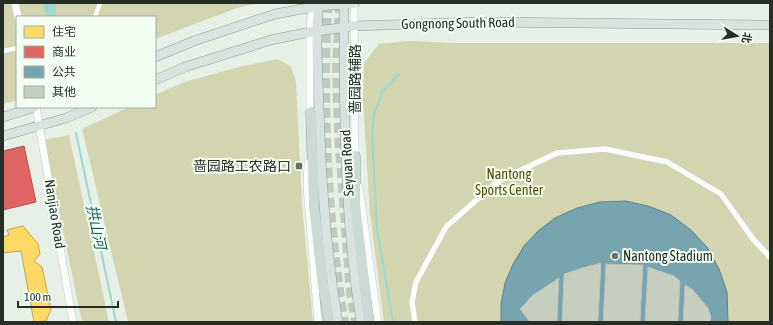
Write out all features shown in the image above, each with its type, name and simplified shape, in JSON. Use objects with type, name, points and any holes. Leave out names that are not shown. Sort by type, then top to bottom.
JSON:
[{"type":"highway","points":[[311,112],[314,205],[322,278],[329,322]]},
{"type":"highway","points":[[355,156],[355,205],[369,322]]},
{"type":"main road","name":"Seyuan Road","points":[[344,3],[350,27],[344,75],[345,137],[357,294],[362,322]]},
{"type":"main road","points":[[156,57],[194,41],[275,14],[315,5],[355,3]]},
{"type":"main road","name":"Seyuan Road","points":[[315,5],[314,32],[318,69],[320,148],[325,223],[333,295],[338,322]]},
{"type":"main road","name":"Gongnong South Road","points":[[156,80],[184,67],[271,40],[350,27],[482,22],[770,25]]},
{"type":"main road","points":[[3,116],[32,108]]},
{"type":"main road","points":[[3,136],[66,118],[90,108]]},
{"type":"street","points":[[15,3],[18,16]]},
{"type":"street","points":[[95,16],[100,3]]},
{"type":"street","name":"啬园路辅路","points":[[355,3],[350,27],[355,156],[378,322]]},
{"type":"street","points":[[314,32],[307,186],[318,322]]},
{"type":"street","points":[[3,51],[16,48]]},
{"type":"street","name":"Nanjiao Road","points":[[36,108],[73,322]]},
{"type":"street","points":[[415,322],[412,302],[416,282],[446,227],[498,181],[558,153],[605,149],[667,162],[721,194],[753,239],[770,257]]},
{"type":"green space","points":[[3,3],[11,3],[16,26],[16,100],[3,104]]},
{"type":"green space","points":[[19,3],[259,3],[237,8],[156,39],[156,16],[22,16]]},
{"type":"green space","name":"Nantong Sports Center","points":[[409,41],[453,43],[770,43],[770,322],[384,322],[370,214],[363,101],[364,63],[379,44]]},
{"type":"green space","points":[[278,59],[291,67],[296,82],[302,206],[313,322],[128,322],[82,129],[127,108],[156,108],[156,95],[184,82],[243,66]]},
{"type":"green space","points":[[69,135],[109,322],[82,322],[44,140]]},
{"type":"water","points":[[43,3],[56,3],[56,16],[47,16]]},
{"type":"building: 住宅","points":[[23,226],[38,244],[40,254],[34,261],[42,267],[51,310],[46,321],[34,322],[21,251],[3,253],[3,237],[9,235],[7,230]]},
{"type":"building: 商业","points":[[24,146],[36,202],[3,210],[3,151]]},
{"type":"building: 公共","name":"Nantong Stadium","points":[[625,201],[648,206],[671,215],[691,230],[707,247],[719,269],[727,292],[728,322],[710,322],[711,317],[708,308],[692,289],[685,285],[683,322],[678,322],[680,281],[674,276],[648,267],[645,322],[640,322],[643,265],[606,264],[603,322],[598,322],[601,263],[564,274],[562,322],[557,322],[559,278],[533,295],[520,309],[530,322],[501,322],[501,304],[505,283],[513,264],[524,246],[538,231],[555,218],[577,208],[600,202]]},
{"type":"building: 其他","points":[[601,263],[598,322],[562,322],[564,274]]},
{"type":"building: 其他","points":[[606,264],[643,265],[640,322],[603,322]]},
{"type":"building: 其他","points":[[648,267],[674,276],[680,281],[678,322],[645,322]]},
{"type":"building: 其他","points":[[559,278],[557,322],[530,322],[520,309],[533,295]]},
{"type":"building: 其他","points":[[685,285],[692,289],[708,308],[711,317],[710,322],[683,322]]},
{"type":"waterway","points":[[393,322],[377,228],[372,135],[374,114],[383,91],[399,74]]},
{"type":"waterway","name":"拱山河","points":[[76,133],[116,322]]},
{"type":"tunnel","points":[[328,3],[325,71],[327,151],[330,208],[339,294],[344,322]]},
{"type":"tunnel","points":[[340,3],[337,69],[339,134],[351,294],[356,322]]},
{"type":"place","name":"啬园路工农路口","points":[[299,166]]},
{"type":"place","name":"Nantong Stadium","points":[[615,256]]}]
